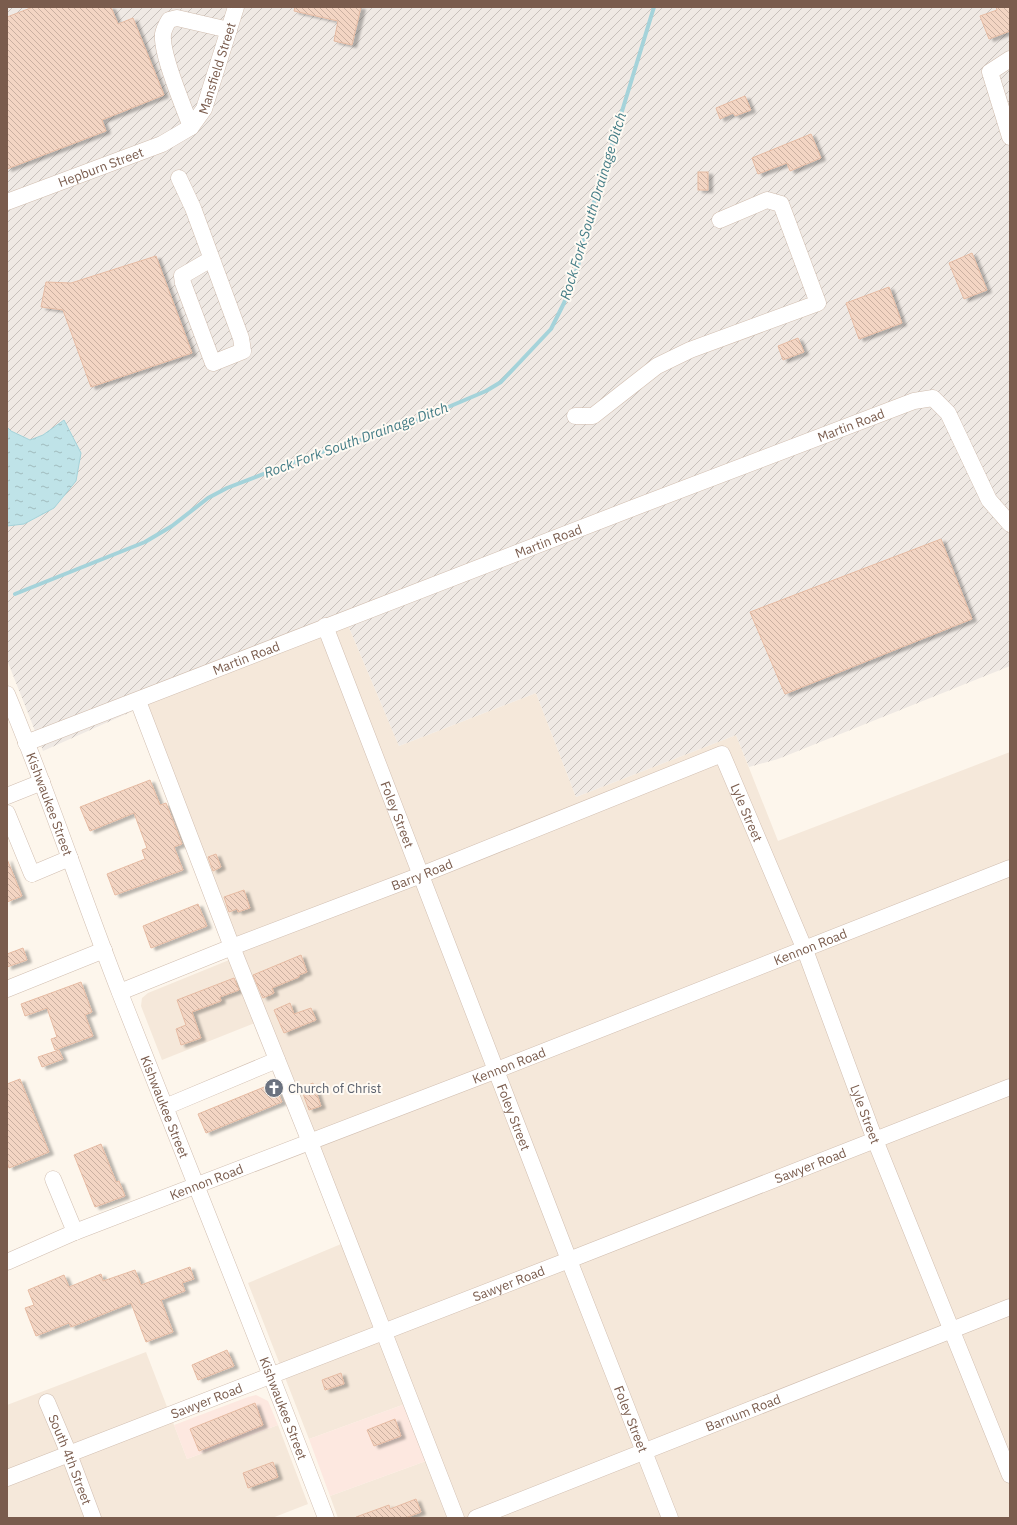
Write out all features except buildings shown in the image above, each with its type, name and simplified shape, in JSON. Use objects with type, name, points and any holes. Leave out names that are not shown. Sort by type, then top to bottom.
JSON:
[{"type":"street","name":"Mansfield Street","points":[[191,127],[204,109],[236,7]]},
{"type":"street","points":[[191,127],[164,52],[163,36],[165,27],[169,20],[178,18],[229,30]]},
{"type":"street","points":[[1010,60],[990,72],[1010,137]]},
{"type":"street","name":"Hepburn Street","points":[[7,202],[162,144],[191,127]]},
{"type":"street","points":[[180,178],[193,208],[241,338],[242,351],[213,363],[183,283],[182,276],[211,259]]},
{"type":"street","points":[[575,416],[593,416],[656,366],[690,350],[818,303],[781,204],[767,200],[720,220]]},
{"type":"street","name":"Martin Road","points":[[26,742],[138,701],[325,626],[914,401],[933,398],[948,413],[989,500],[1010,524]]},
{"type":"street","name":"Foley Street","points":[[325,626],[670,1518]]},
{"type":"street","name":"Kishwaukee Street","points":[[7,694],[42,782],[120,992],[272,1376],[326,1518]]},
{"type":"street","points":[[138,701],[232,947],[310,1142],[456,1518]]},
{"type":"street","name":"Barry Road","points":[[120,992],[232,947],[421,875],[722,754]]},
{"type":"street","name":"Lyle Street","points":[[722,754],[805,950],[875,1140],[1010,1474]]},
{"type":"street","points":[[7,796],[42,782]]},
{"type":"street","points":[[7,814],[32,874],[70,858]]},
{"type":"street","name":"Kennon Road","points":[[7,1262],[76,1232],[805,950],[1010,868]]},
{"type":"street","points":[[7,989],[104,950]]},
{"type":"street","points":[[165,1107],[277,1060]]},
{"type":"street","name":"Sawyer Road","points":[[7,1478],[272,1376],[1010,1087]]},
{"type":"street","points":[[53,1179],[76,1232]]},
{"type":"street","name":"Barnum Road","points":[[476,1518],[1010,1307]]},
{"type":"street","name":"South 4th Street","points":[[47,1402],[69,1454],[93,1518]]},
{"type":"shaded area","points":[[7,7],[1010,7],[1010,666],[778,759],[749,767],[736,735],[576,797],[536,693],[399,746],[348,625],[144,706],[43,751],[7,660]]},
{"type":"shaded area","points":[[348,625],[399,746],[536,693],[576,797],[736,735],[778,841],[1010,752],[1010,1518],[338,1518],[330,1496],[426,1461],[405,1404],[309,1439],[248,1283],[353,1239],[267,1018],[162,1060],[141,1006],[142,998],[148,993],[239,956],[144,706]]},
{"type":"shaded area","points":[[146,1352],[187,1459],[278,1425],[308,1504],[272,1518],[7,1518],[7,1405]]},
{"type":"shaded area","points":[[256,1395],[268,1401],[278,1425],[187,1459],[174,1425]]},
{"type":"shaded area","points":[[405,1404],[426,1461],[330,1496],[309,1439]]},
{"type":"water","points":[[64,420],[81,453],[76,481],[54,508],[24,524],[7,526],[7,427],[11,431],[30,440],[43,435]]},
{"type":"waterway","name":"Rock Fork South Drainage Ditch","points":[[15,594],[145,542],[172,526],[208,498],[227,488],[315,454],[394,430],[486,391],[501,382],[551,329],[564,303],[578,266],[588,222],[654,7]]},
{"type":"place","name":"Church of Christ","points":[[274,1088]]}]
